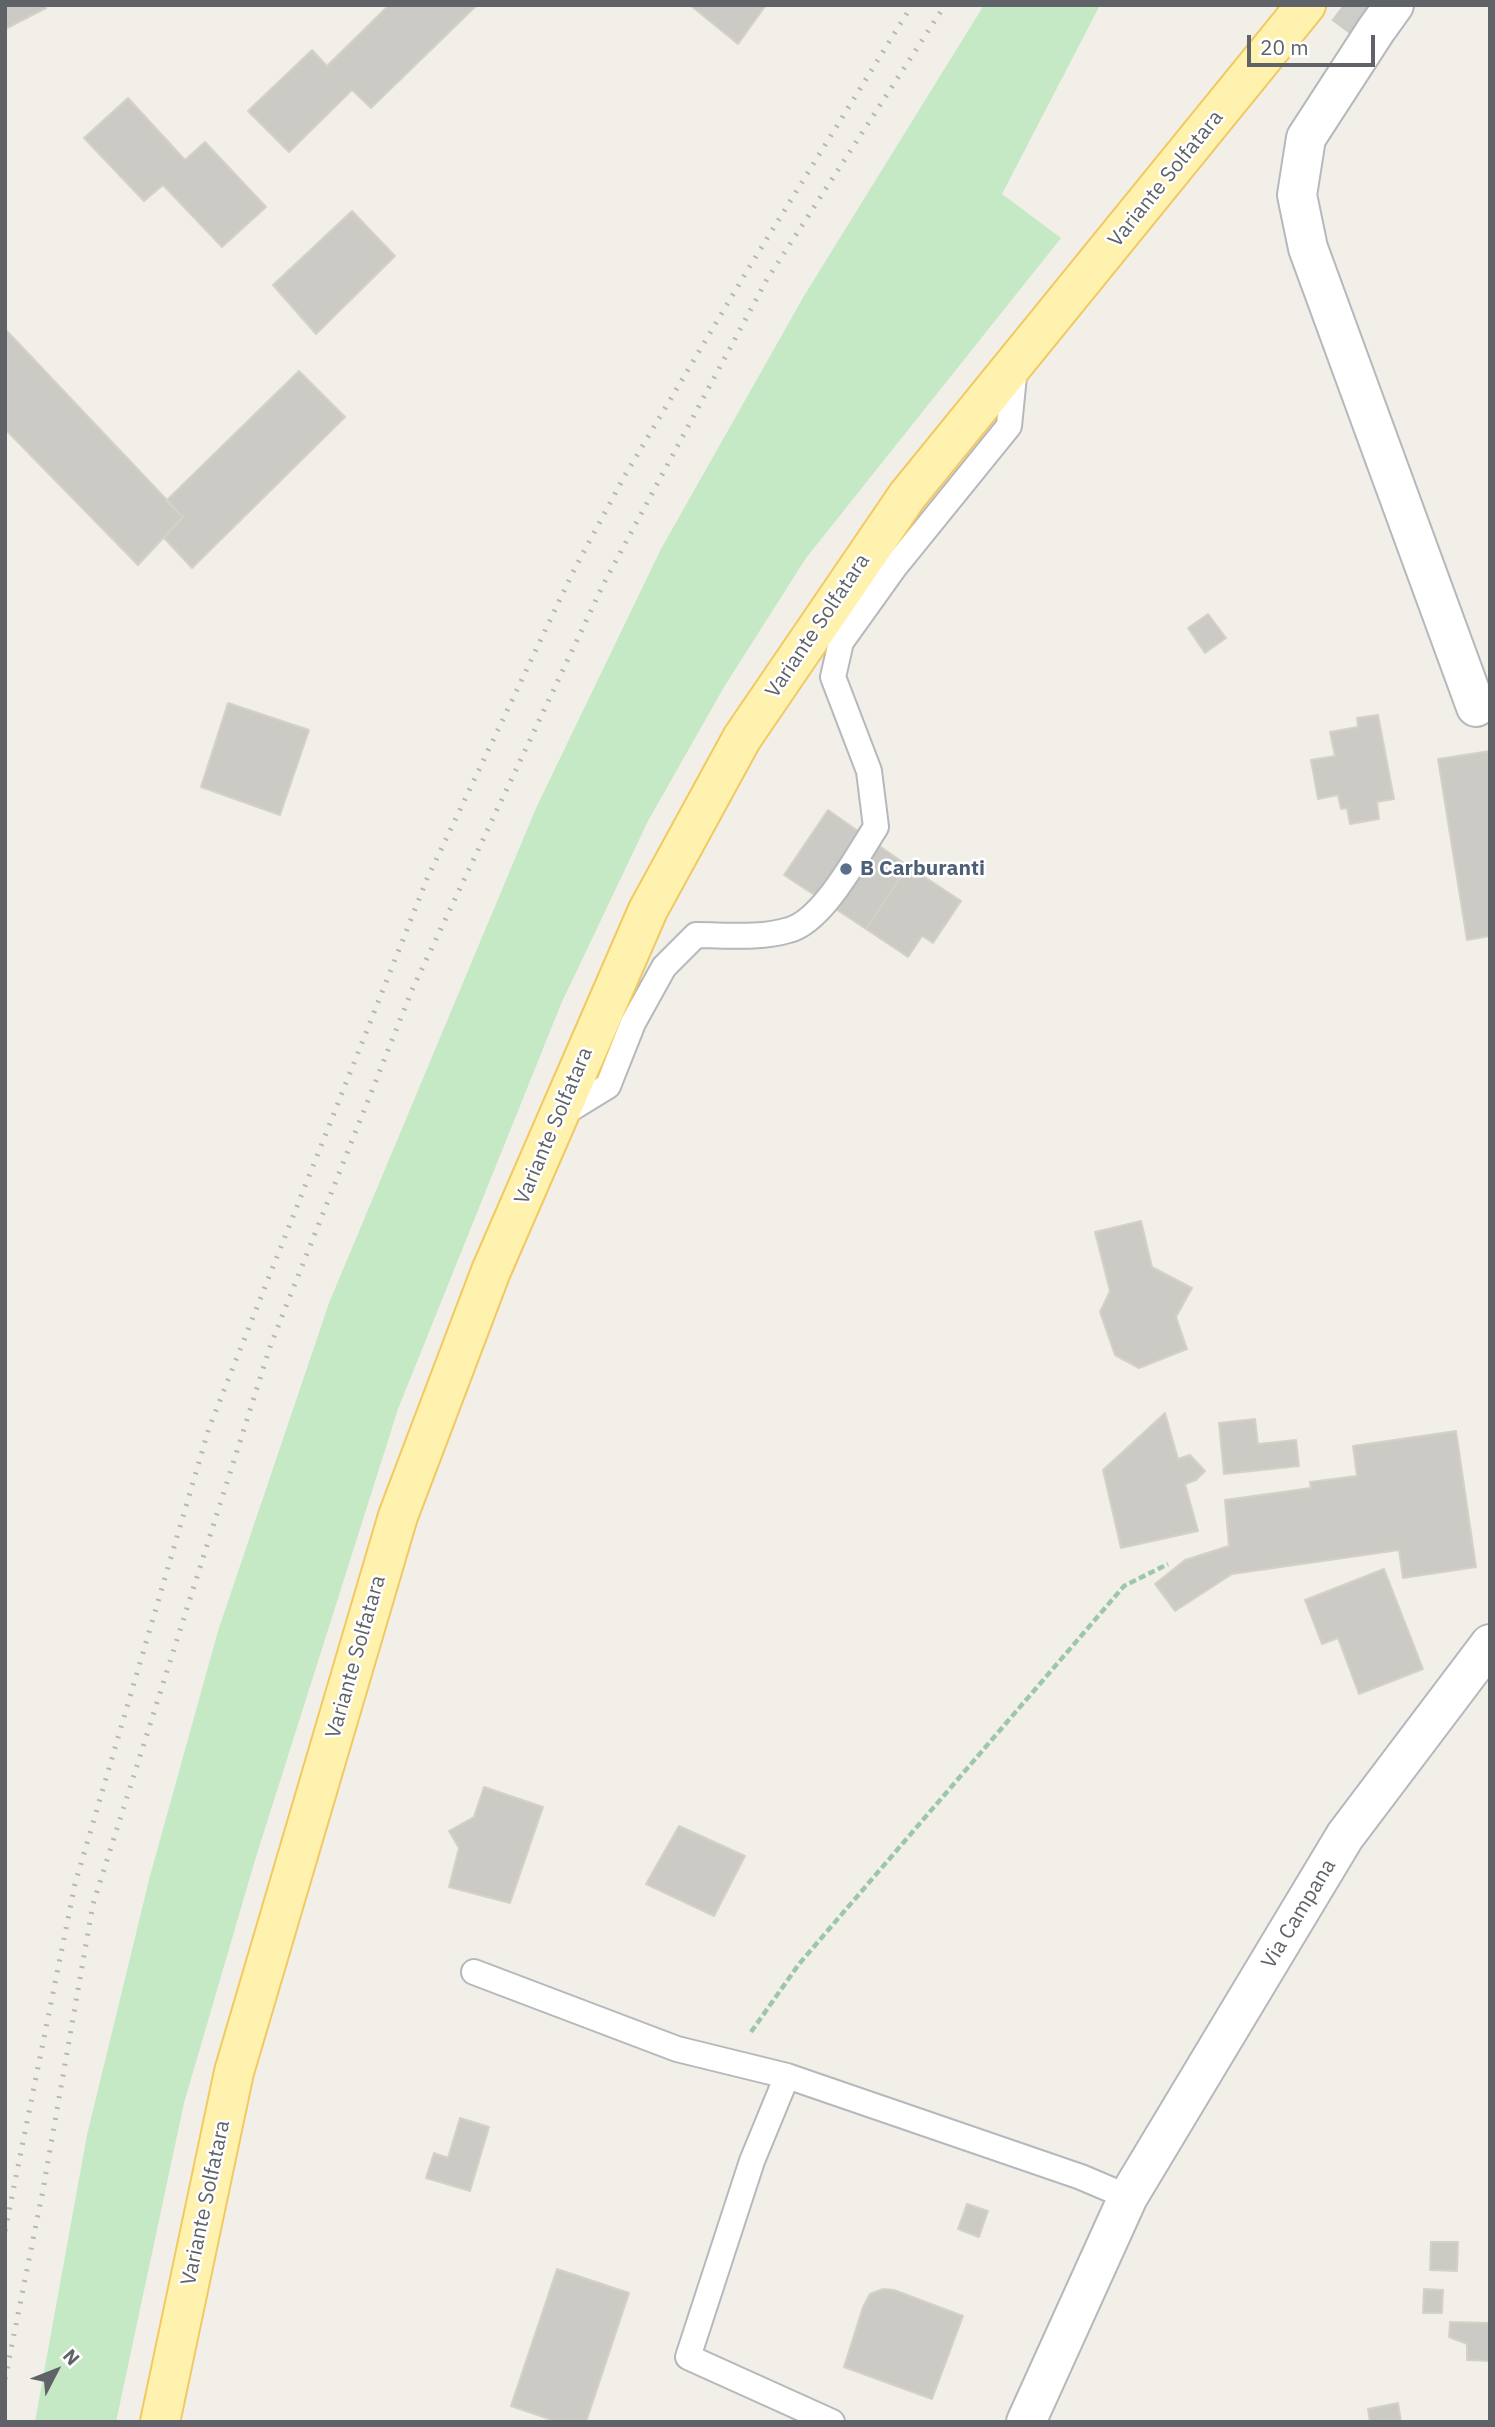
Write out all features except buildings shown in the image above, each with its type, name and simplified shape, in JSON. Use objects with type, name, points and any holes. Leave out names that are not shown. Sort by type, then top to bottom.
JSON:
[{"type":"main road","name":"Variante Solfatara","points":[[160,2422],[234,2072],[398,1516],[491,1271],[648,910],[742,738],[907,496],[1306,5]]},
{"type":"street","points":[[1394,5],[1306,138],[1297,195],[1308,248],[1476,707]]},
{"type":"street","name":"Via Campana","points":[[1026,2422],[1128,2197],[1345,1836],[1490,1644]]},
{"type":"lane","points":[[558,1117],[608,1086],[633,1023],[664,967],[696,934],[743,936],[791,930],[819,912],[876,827],[869,771],[833,677],[841,642],[894,568],[1009,426],[1015,364]]},
{"type":"lane","points":[[474,1972],[677,2049],[788,2076],[1081,2177],[1128,2197]]},
{"type":"lane","points":[[788,2076],[752,2161],[688,2357],[832,2422]]},
{"type":"path","points":[[730,2062],[799,1964],[1124,1586],[1168,1564]]},
{"type":"green space","points":[[984,5],[1100,5],[1002,194],[1061,238],[806,558],[724,687],[648,821],[561,1004],[398,1409],[255,1860],[184,2103],[116,2422],[35,2422],[87,2135],[150,1876],[218,1631],[329,1303],[537,806],[661,549],[804,296]]},
{"type":"tunnel","points":[[1343,5],[1376,30]]},
{"type":"railway","points":[[5,2231],[75,1884],[209,1428],[427,879],[573,572],[624,477],[750,266],[912,5]]},
{"type":"railway","points":[[5,2379],[43,2190],[93,1904],[271,1344],[412,990],[604,583],[766,281],[945,5]]},
{"type":"place","name":"B Carburanti","points":[[846,869]]}]
